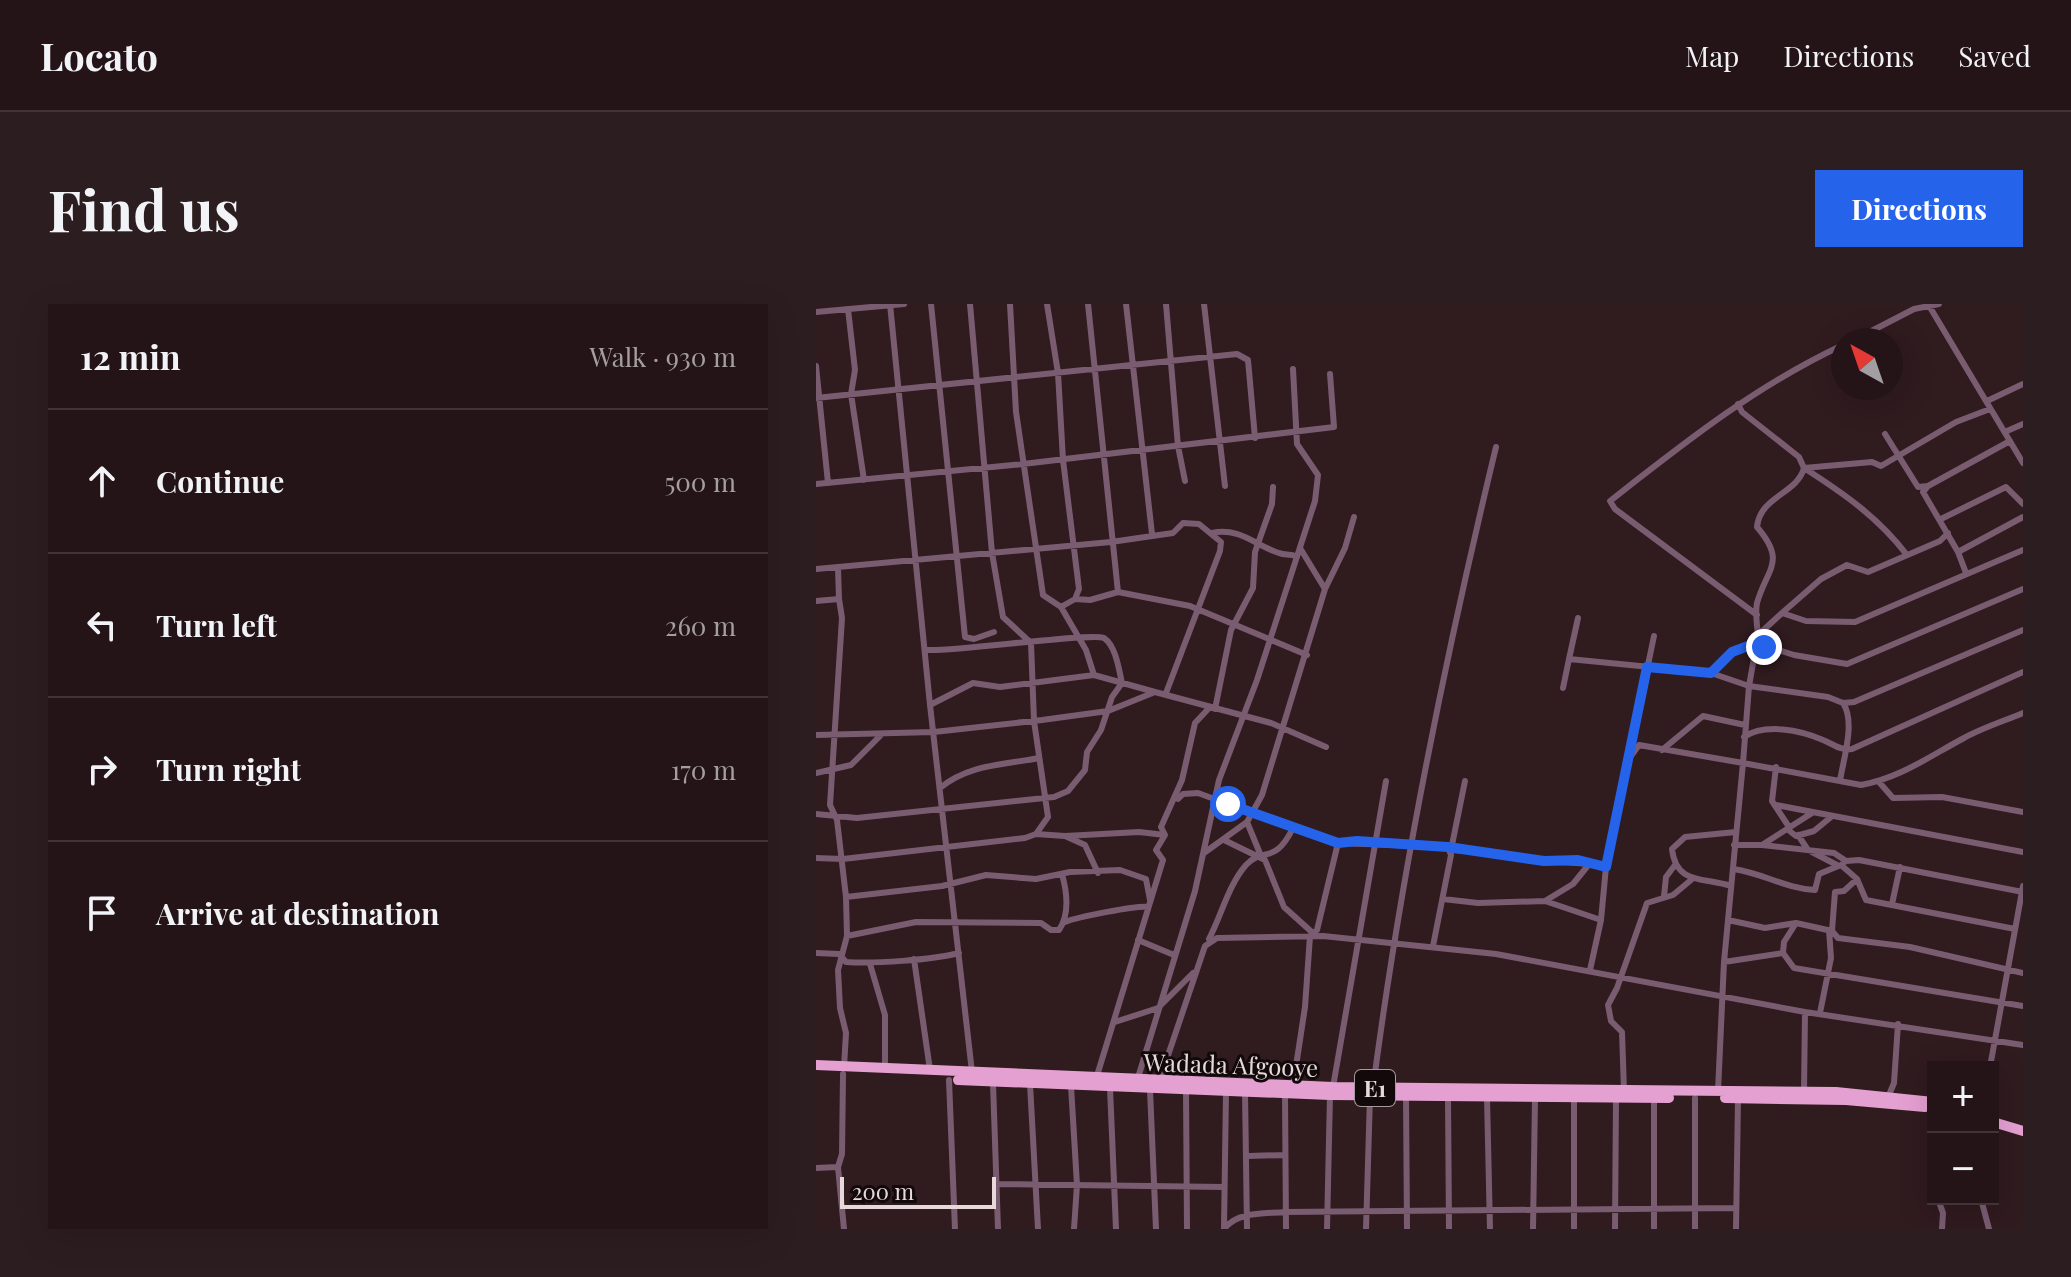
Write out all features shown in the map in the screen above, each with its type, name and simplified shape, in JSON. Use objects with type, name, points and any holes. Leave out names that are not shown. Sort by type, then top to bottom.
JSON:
[{"type":"highway","name":"Wadada Afgooye","points":[[816,1065],[949,1080],[1110,1088],[1154,1086],[1620,1094],[1804,1092],[1889,1095],[1927,1101]]},
{"type":"highway","name":"Wadada Afgooye","points":[[816,1072],[885,1069],[1137,1081],[1186,1091],[1289,1090]]},
{"type":"highway","name":"Wadada Afgooye","points":[[1371,1092],[1448,1097],[1574,1098],[1620,1094],[1654,1098],[1873,1102],[1927,1107]]},
{"type":"highway","points":[[1999,1117],[2023,1124]]},
{"type":"highway","points":[[1999,1124],[2023,1131]]},
{"type":"street","points":[[890,304],[897,392],[910,475],[930,705],[972,1074]]},
{"type":"street","points":[[816,312],[904,304]]},
{"type":"street","points":[[931,304],[965,637],[974,639],[994,632]]},
{"type":"street","points":[[970,304],[987,468],[992,553],[1003,617],[1031,643],[1034,721],[1048,817],[1036,834]]},
{"type":"street","points":[[1010,304],[1016,412],[1043,595],[1061,607],[1094,675]]},
{"type":"street","points":[[1047,304],[1058,373],[1063,460],[1079,589],[1075,599]]},
{"type":"street","points":[[1088,304],[1118,592]]},
{"type":"street","points":[[1126,304],[1152,534]]},
{"type":"street","points":[[1166,304],[1169,363],[1185,481]]},
{"type":"street","points":[[1204,304],[1225,486]]},
{"type":"street","points":[[1877,328],[1914,309],[1939,304]]},
{"type":"street","points":[[1928,305],[2007,431],[2023,463]]},
{"type":"street","points":[[848,309],[855,370],[851,394],[864,480]]},
{"type":"street","points":[[1757,615],[1678,559],[1610,501],[1738,404],[1831,351]]},
{"type":"street","points":[[818,398],[1237,354],[1248,360],[1255,438]]},
{"type":"street","points":[[816,366],[828,483]]},
{"type":"street","points":[[1137,1081],[1204,853],[1219,780],[1271,641],[1315,501],[1318,475],[1297,444],[1293,369]]},
{"type":"street","points":[[816,484],[1063,460],[1334,427],[1330,374]]},
{"type":"street","points":[[1804,468],[1872,462],[1881,466],[2023,384]]},
{"type":"street","points":[[1738,404],[1742,412],[1799,457],[1804,468],[1850,497],[1888,530],[1907,555]]},
{"type":"street","points":[[2007,431],[2023,424]]},
{"type":"street","points":[[1885,434],[1918,487],[1928,486]]},
{"type":"street","points":[[1966,573],[1941,519],[1923,492],[1928,486],[2010,441]]},
{"type":"street","points":[[1366,1229],[1371,1092],[1392,941],[1414,844],[1472,544],[1496,447]]},
{"type":"street","points":[[1718,1091],[1724,962],[1745,725],[1757,639],[1756,606],[1774,570],[1769,541],[1757,527],[1758,517],[1766,504],[1801,477],[1804,468]]},
{"type":"street","points":[[1165,835],[1161,827],[1173,805],[1195,723],[1212,708],[1233,624],[1253,588],[1258,541],[1272,504],[1273,487]]},
{"type":"street","points":[[1941,519],[2006,487],[2023,504]]},
{"type":"street","points":[[1204,853],[1248,818],[1262,795],[1325,589],[1345,548],[1354,517]]},
{"type":"street","points":[[1958,552],[2023,517]]},
{"type":"street","points":[[816,569],[1111,542],[1173,533],[1191,522],[1212,533],[1221,542],[1220,551],[1197,608],[1188,642],[1166,693]]},
{"type":"street","points":[[1212,533],[1221,531],[1258,541],[1279,554],[1297,557]]},
{"type":"street","points":[[1711,673],[1732,652],[1757,639],[1821,579],[1847,565],[1868,572],[1948,533]]},
{"type":"street","points":[[1300,548],[1325,589]]},
{"type":"street","points":[[1782,613],[1806,621],[1855,622],[2023,550]]},
{"type":"street","points":[[838,568],[842,618],[830,805],[846,897],[847,936],[839,954],[838,987],[846,1033],[842,1154],[838,1167],[844,1229]]},
{"type":"street","points":[[1757,639],[1794,655],[1847,664],[2023,589]]},
{"type":"street","points":[[1061,607],[1075,599],[1090,600],[1118,592],[1197,608],[1307,655]]},
{"type":"street","points":[[816,601],[839,599]]},
{"type":"street","points":[[1563,688],[1578,618]]},
{"type":"street","points":[[1569,659],[1711,673],[1749,686],[1828,697],[1843,703],[1854,702],[2023,630]]},
{"type":"street","points":[[926,650],[942,652],[1077,636],[1103,638],[1111,645],[1122,683]]},
{"type":"street","points":[[1590,970],[1601,920],[1606,867],[1654,636]]},
{"type":"street","points":[[1744,737],[1757,728],[1768,728],[1822,739],[1845,750],[2023,672]]},
{"type":"street","points":[[930,705],[973,683],[1000,687],[1094,675],[1284,729],[1326,747]]},
{"type":"street","points":[[816,814],[857,818],[1046,797],[1068,791],[1085,770],[1087,752],[1101,730],[1112,697],[1122,683]]},
{"type":"street","points":[[816,735],[934,732],[1034,721],[1108,711],[1155,692]]},
{"type":"street","points":[[1840,781],[1847,709],[1843,703]]},
{"type":"street","points":[[1631,756],[1639,745],[1776,767],[1861,785],[1907,771],[1967,736],[2023,713]]},
{"type":"street","points":[[1662,750],[1703,716],[1745,725]]},
{"type":"street","points":[[816,773],[851,765],[884,733]]},
{"type":"street","points":[[940,788],[954,776],[974,769],[1039,758]]},
{"type":"street","points":[[1776,767],[1772,797],[1788,828],[1798,835],[1808,850]]},
{"type":"street","points":[[1327,1229],[1332,1091],[1386,781]]},
{"type":"street","points":[[1433,946],[1465,781]]},
{"type":"street","points":[[1879,782],[1893,798],[1942,797],[2023,812]]},
{"type":"street","points":[[1173,805],[1183,794],[1198,793],[1248,818],[1293,828],[1338,843],[1414,844],[1606,867]]},
{"type":"street","points":[[1776,805],[2023,852]]},
{"type":"street","points":[[1762,845],[1775,833],[1812,813]]},
{"type":"street","points":[[1798,835],[1821,827],[1831,817]]},
{"type":"street","points":[[1248,818],[1284,907],[1312,935]]},
{"type":"street","points":[[1156,1229],[1154,1086],[1196,970],[1244,868],[1261,856],[1274,854],[1283,847],[1293,828]]},
{"type":"street","points":[[816,858],[839,859],[1036,834],[1065,836],[1139,832],[1165,835]]},
{"type":"street","points":[[1731,886],[1691,880],[1675,865],[1672,849],[1678,840],[1736,832]]},
{"type":"street","points":[[1096,1079],[1163,860],[1156,850],[1165,835]]},
{"type":"street","points":[[1065,836],[1085,845],[1098,873]]},
{"type":"street","points":[[1224,840],[1261,856]]},
{"type":"street","points":[[1286,1229],[1285,1155],[1289,1090],[1305,1007],[1312,935],[1338,843]]},
{"type":"street","points":[[1734,845],[1834,853],[1857,879],[1866,900],[2023,933]]},
{"type":"street","points":[[1545,901],[1573,884],[1590,863]]},
{"type":"street","points":[[1733,869],[1759,872],[1772,883],[1815,890],[1819,874],[1842,864],[1900,867],[2023,890],[1991,1061]]},
{"type":"street","points":[[1664,896],[1666,877],[1675,865]]},
{"type":"street","points":[[1892,904],[1900,867]]},
{"type":"street","points":[[846,897],[942,886],[951,881],[986,875],[1015,879],[1062,874],[1134,873],[1146,879],[1149,904]]},
{"type":"street","points":[[1062,874],[1065,922]]},
{"type":"street","points":[[1820,1013],[1829,971],[1835,892],[1844,891],[1857,879]]},
{"type":"street","points":[[1615,1229],[1622,1032],[1611,1021],[1608,1005],[1647,903],[1677,893],[1691,880]]},
{"type":"street","points":[[1443,899],[1478,903],[1545,901],[1601,920]]},
{"type":"street","points":[[847,936],[884,929],[897,923],[1041,923],[1051,930],[1059,930],[1065,922],[1082,915],[1119,913],[1149,904]]},
{"type":"street","points":[[1728,920],[1765,928],[1796,923],[1830,930],[1838,938],[1873,940],[2023,973]]},
{"type":"street","points":[[1796,923],[1784,942],[1783,953],[1794,968],[1829,971],[2023,1006]]},
{"type":"street","points":[[1208,942],[1217,938],[1312,935],[1360,942],[1392,941],[1433,946],[1621,975],[1805,1012],[2023,1045]]},
{"type":"street","points":[[1138,940],[1174,955]]},
{"type":"street","points":[[816,953],[839,954],[846,962],[870,964],[885,959],[959,953]]},
{"type":"street","points":[[1724,962],[1783,953]]},
{"type":"street","points":[[914,959],[930,1072]]},
{"type":"street","points":[[870,964],[885,1015],[885,1069]]},
{"type":"street","points":[[1115,1022],[1158,1008],[1196,970]]},
{"type":"street","points":[[1804,1092],[1805,1012]]},
{"type":"street","points":[[1889,1095],[1894,1083],[1892,1067],[1898,1024]]},
{"type":"street","points":[[949,1080],[955,1229]]},
{"type":"street","points":[[993,1083],[998,1229]]},
{"type":"street","points":[[1030,1084],[1039,1186],[1038,1229]]},
{"type":"street","points":[[1071,1086],[1077,1185],[1074,1229]]},
{"type":"street","points":[[1110,1088],[1116,1229]]},
{"type":"street","points":[[1186,1091],[1187,1229]]},
{"type":"street","points":[[1226,1092],[1224,1228],[1247,1215],[1285,1212],[1735,1208]]},
{"type":"street","points":[[1245,1092],[1247,1229]]},
{"type":"street","points":[[1406,1096],[1407,1229]]},
{"type":"street","points":[[1448,1097],[1449,1229]]},
{"type":"street","points":[[1487,1097],[1490,1229]]},
{"type":"street","points":[[1533,1229],[1535,1097]]},
{"type":"street","points":[[1574,1098],[1574,1229]]},
{"type":"street","points":[[1654,1098],[1654,1229]]},
{"type":"street","points":[[1695,1098],[1695,1229]]},
{"type":"street","points":[[1736,1229],[1738,1098]]},
{"type":"street","points":[[1248,1156],[1285,1155]]},
{"type":"street","points":[[816,1168],[838,1167]]},
{"type":"street","points":[[998,1184],[1187,1189],[1224,1187]]},
{"type":"street","points":[[1940,1205],[1942,1229]]},
{"type":"street","points":[[1983,1205],[1987,1229]]},
{"type":"route","points":[[1228,804],[1250,815],[1338,843],[1357,841],[1448,847],[1451,850],[1489,851],[1544,861],[1578,860],[1606,867],[1647,667],[1711,673],[1732,652],[1756,643],[1764,647]]}]
